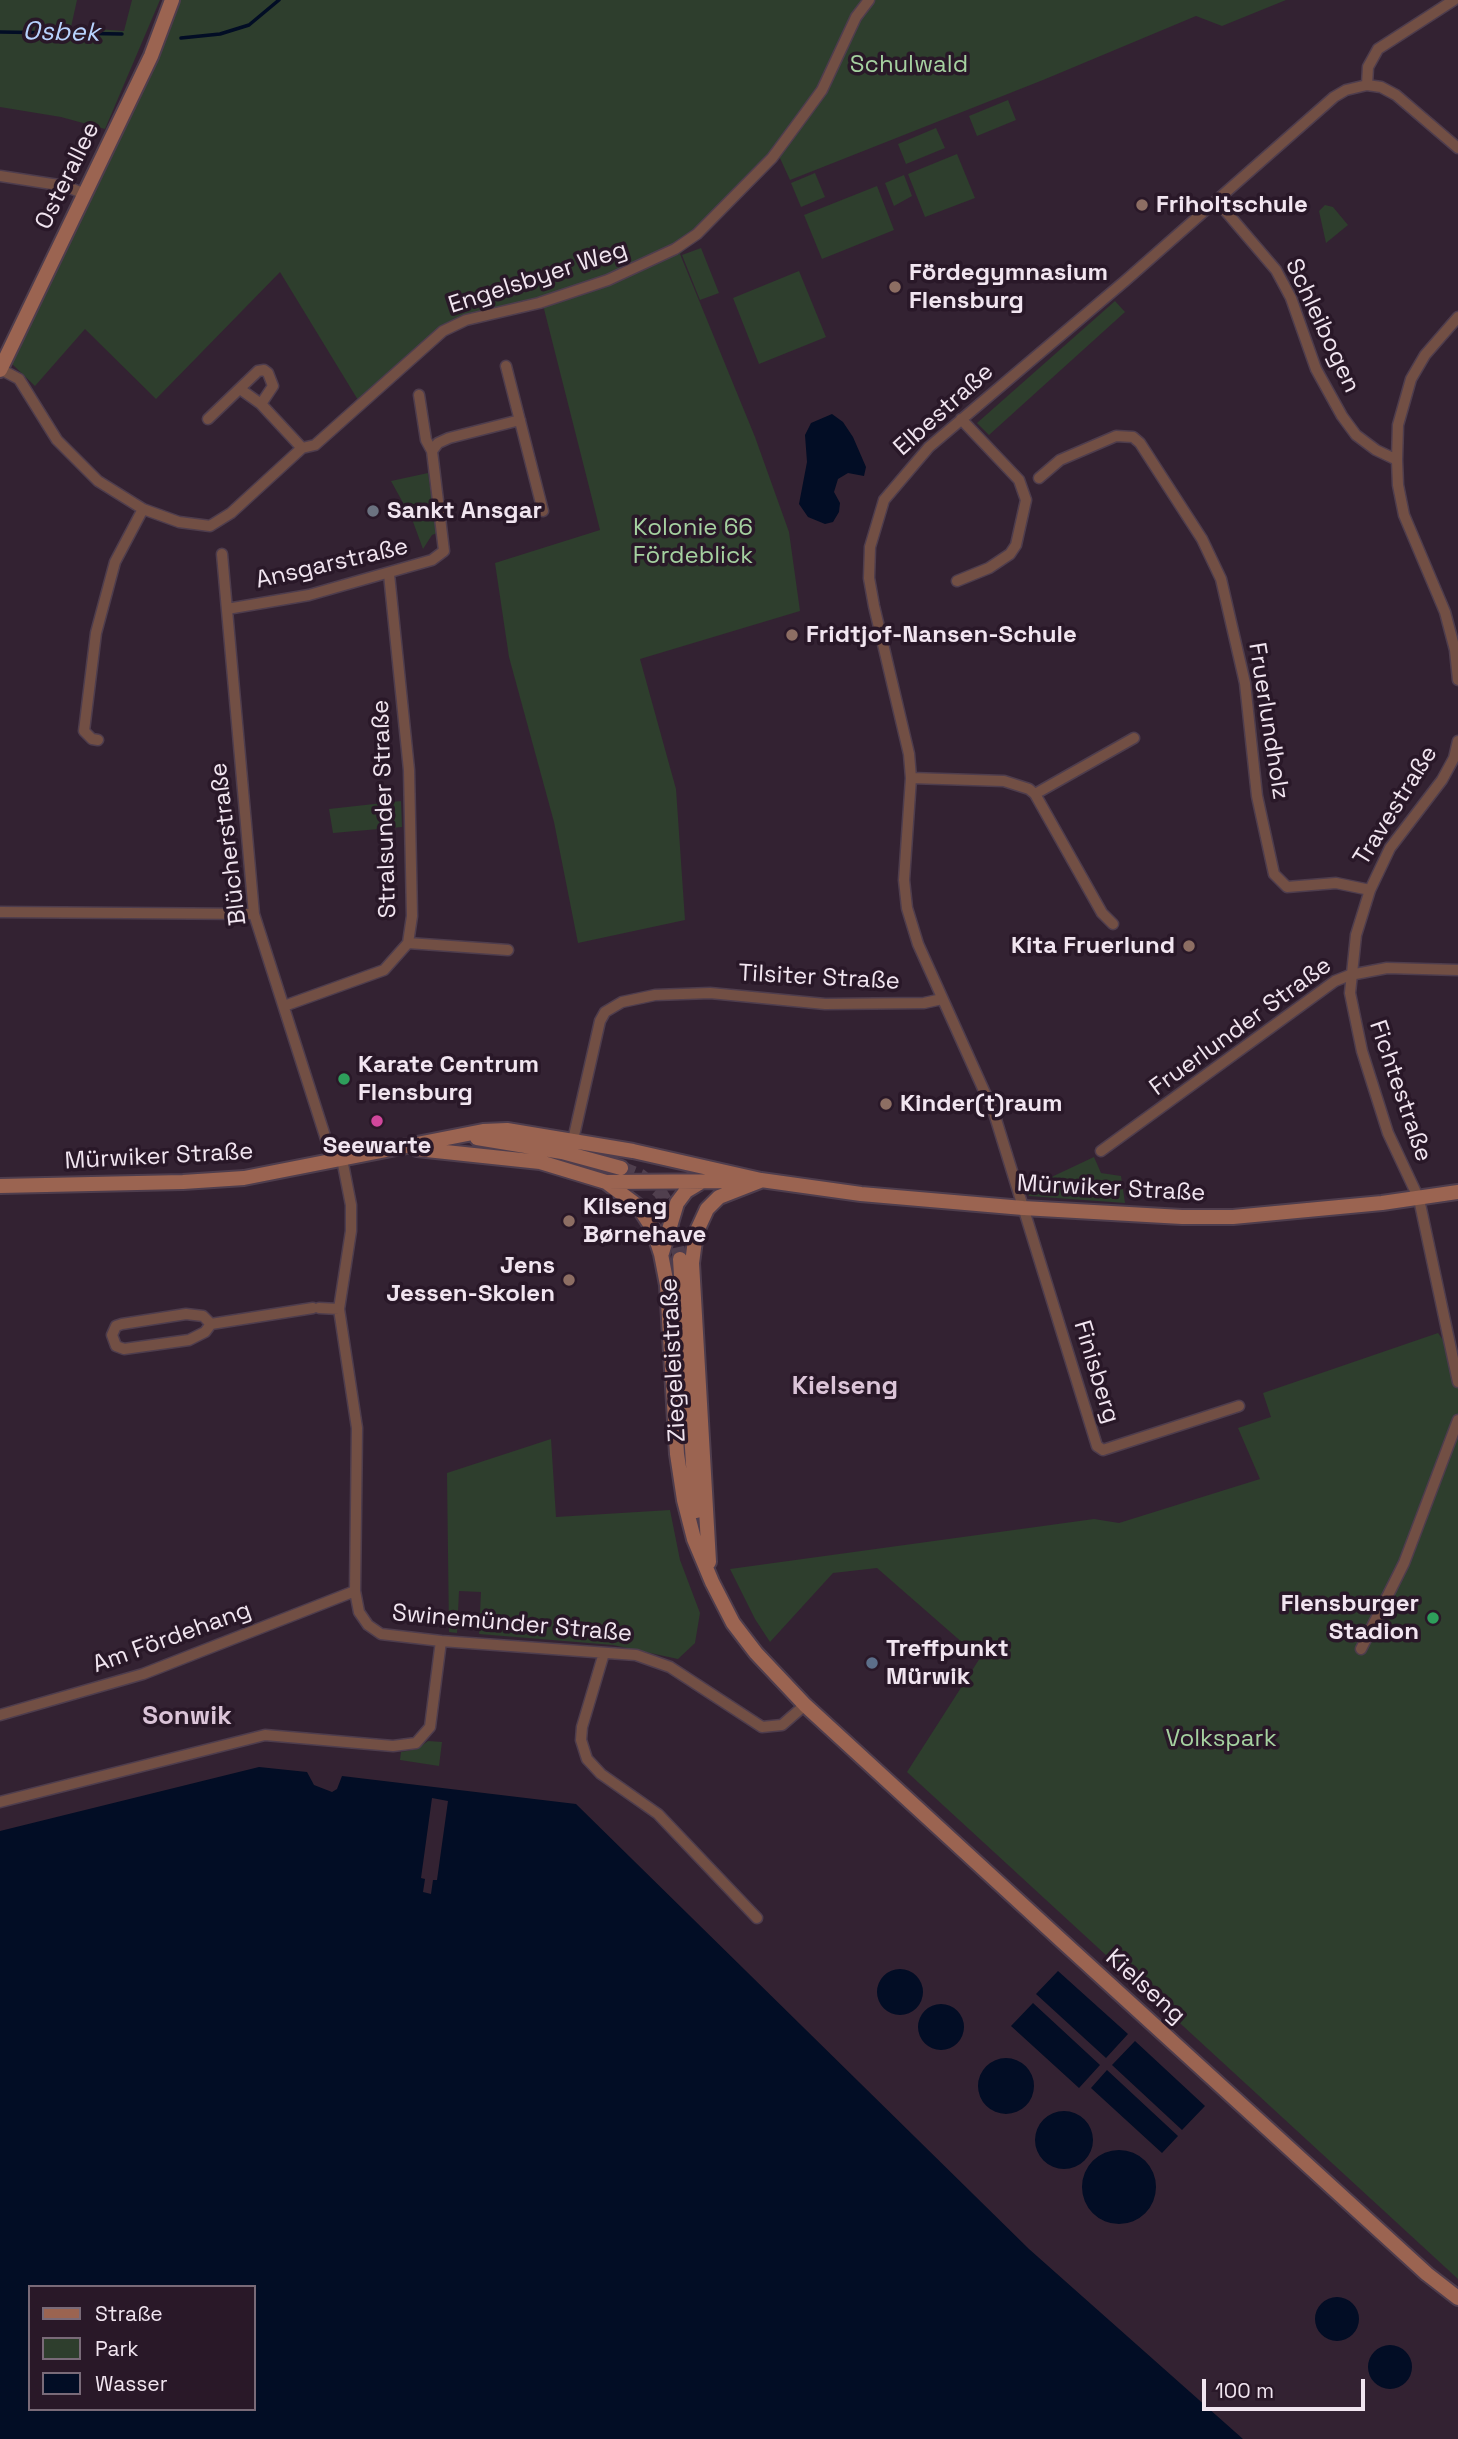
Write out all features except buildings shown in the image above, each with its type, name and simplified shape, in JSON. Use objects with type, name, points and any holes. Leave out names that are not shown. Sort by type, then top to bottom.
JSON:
[{"type":"street","name":"Osterallee","points":[[0,370],[151,56],[172,0]]},
{"type":"street","name":"Engelsbyer Weg","points":[[143,509],[200,527],[220,521],[302,448],[314,445],[443,331],[466,320],[539,303],[608,280],[675,249],[697,234],[772,158],[806,112],[822,90],[856,17],[869,0]]},
{"type":"street","points":[[1454,0],[1378,49],[1368,67],[1367,85],[1396,95],[1458,148]]},
{"type":"street","name":"Elbestraße","points":[[942,999],[907,908],[905,858],[911,778],[909,754],[869,578],[870,547],[875,522],[884,500],[914,462],[961,419],[1217,201],[1334,97],[1346,90],[1367,85]]},
{"type":"street","points":[[0,176],[65,186],[85,194]]},
{"type":"street","name":"Schleibogen","points":[[1217,201],[1276,270],[1294,307],[1316,369],[1342,416],[1356,435],[1376,450],[1397,460]]},
{"type":"street","points":[[1458,317],[1425,355],[1411,379],[1398,425],[1397,460],[1404,515],[1445,612],[1455,650],[1458,680]]},
{"type":"street","points":[[506,366],[544,511]]},
{"type":"street","points":[[0,370],[19,379],[44,421],[72,457],[98,481],[143,509],[115,562],[96,633],[84,731],[92,739],[98,740]]},
{"type":"street","points":[[208,419],[258,371],[268,373],[272,392],[261,404]]},
{"type":"street","points":[[240,389],[261,404],[302,448]]},
{"type":"street","points":[[419,396],[426,440],[432,451],[438,443],[449,438],[520,420]]},
{"type":"street","points":[[957,581],[989,568],[1010,554],[1016,545],[1026,500],[1019,480],[961,419]]},
{"type":"street","name":"Fruerlundholz","points":[[1038,478],[1060,460],[1116,436],[1133,437],[1140,443],[1202,539],[1221,579],[1245,683],[1257,796],[1275,874],[1287,887],[1336,883],[1370,890]]},
{"type":"street","name":"Ansgarstraße","points":[[227,609],[309,595],[418,566],[444,551],[432,451]]},
{"type":"street","name":"Blücherstraße","points":[[222,554],[254,914],[338,1160]]},
{"type":"street","name":"Stralsunder Straße","points":[[284,1006],[384,970],[398,958],[408,943],[412,916],[409,770],[389,573]]},
{"type":"street","points":[[1035,794],[1134,738]]},
{"type":"street","name":"Travestraße","points":[[1350,975],[1356,935],[1370,890],[1390,848],[1456,758],[1458,740]]},
{"type":"street","points":[[911,778],[1004,781],[1018,784],[1035,794],[1102,913],[1113,924]]},
{"type":"street","points":[[0,912],[254,914]]},
{"type":"street","points":[[408,943],[508,950]]},
{"type":"street","name":"Fruerlunder Straße","points":[[1101,1151],[1335,981],[1350,975],[1387,968],[1458,970]]},
{"type":"street","name":"Fichtestraße","points":[[1350,975],[1352,1011],[1362,1051],[1388,1133],[1419,1199],[1458,1382]]},
{"type":"street","name":"Tilsiter Straße","points":[[573,1140],[600,1021],[605,1012],[622,1002],[655,995],[710,993],[825,1004],[924,1003],[942,999]]},
{"type":"street","points":[[942,999],[994,1113],[1023,1208]]},
{"type":"street","name":"Mürwiker Straße","points":[[0,1186],[211,1181],[338,1160],[462,1135],[507,1130],[573,1140],[761,1180],[874,1195],[1023,1208],[1182,1217],[1233,1217],[1419,1199],[1458,1192]]},
{"type":"street","points":[[462,1135],[562,1152],[621,1168]]},
{"type":"street","name":"Mürwiker Straße","points":[[402,1147],[540,1162],[606,1182],[761,1180]]},
{"type":"street","name":"Swinemünder Straße","points":[[338,1160],[351,1205],[351,1231],[340,1309],[357,1428],[355,1591],[359,1612],[368,1625],[381,1634],[441,1641],[636,1655],[670,1667],[762,1727],[782,1725],[804,1705]]},
{"type":"street","points":[[701,1182],[723,1175],[743,1177]]},
{"type":"street","name":"Ziegeleistraße","points":[[709,1574],[693,1253],[696,1233],[707,1209],[719,1198],[761,1180]]},
{"type":"street","name":"Ziegeleistraße","points":[[606,1182],[638,1206],[653,1229],[661,1254],[667,1285],[677,1454],[694,1539],[709,1574],[741,1633],[804,1705]]},
{"type":"street","name":"Ziegeleistraße","points":[[661,1254],[677,1203],[686,1191],[701,1182]]},
{"type":"street","name":"Finisberg","points":[[1023,1208],[1097,1446],[1104,1450],[1239,1406]]},
{"type":"street","name":"Ziegeleistraße","points":[[680,1259],[692,1488],[709,1574]]},
{"type":"street","points":[[211,1324],[203,1316],[186,1314],[122,1324],[116,1326],[112,1335],[116,1346],[124,1349],[189,1340],[198,1337],[211,1324],[316,1308],[340,1309]]},
{"type":"street","points":[[1361,1648],[1404,1563],[1458,1420]]},
{"type":"street","name":"Am Fördehang","points":[[0,1715],[143,1674],[355,1591]]},
{"type":"street","points":[[0,1802],[265,1735],[393,1746],[416,1743],[430,1727],[441,1641]]},
{"type":"street","points":[[604,1653],[582,1727],[581,1740],[587,1759],[601,1774],[658,1814],[757,1918]]},
{"type":"street","name":"Kielseng","points":[[804,1705],[1427,2274],[1458,2298]]},
{"type":"green space","points":[[0,0],[77,0],[71,27],[124,31],[132,0],[160,0],[105,129],[61,117],[0,107]]},
{"type":"green space","points":[[178,0],[1286,0],[1222,26],[1196,16],[790,180],[779,156],[717,222],[680,254],[755,437],[789,532],[800,611],[640,659],[676,789],[685,920],[578,943],[554,822],[509,657],[495,563],[600,530],[541,297],[463,317],[444,326],[358,400],[280,272],[156,399],[85,329],[35,386],[12,364],[162,46]]},
{"type":"green space","points":[[1008,100],[1016,120],[977,136],[969,116]]},
{"type":"green space","points":[[936,128],[945,148],[906,164],[898,144]]},
{"type":"green space","points":[[957,154],[975,198],[925,217],[908,174]]},
{"type":"green space","points":[[815,173],[825,197],[801,207],[791,183]]},
{"type":"green space","points":[[904,175],[912,196],[894,206],[885,183]]},
{"type":"green space","points":[[877,186],[894,230],[822,259],[804,215]]},
{"type":"green space","points":[[1325,205],[1333,207],[1348,225],[1326,243],[1319,211]]},
{"type":"green space","points":[[701,248],[719,293],[700,300],[682,255]]},
{"type":"green space","points":[[799,271],[826,337],[759,364],[733,298]]},
{"type":"green space","points":[[1115,301],[1125,312],[989,435],[977,423]]},
{"type":"green space","points":[[428,473],[437,533],[432,535],[423,549],[412,519],[391,481]]},
{"type":"green space","points":[[401,801],[402,827],[333,833],[329,809]]},
{"type":"green space","points":[[1094,1157],[1101,1173],[1121,1176],[1125,1203],[1029,1196],[1026,1189]]},
{"type":"green space","name":"Volkspark","points":[[1438,1333],[1458,1360],[1458,2279],[907,1772],[980,1658],[877,1568],[833,1573],[770,1642],[755,1619],[730,1569],[1094,1519],[1119,1523],[1260,1479],[1238,1428],[1271,1417],[1263,1393]]},
{"type":"green space","points":[[551,1439],[556,1517],[670,1510],[680,1560],[700,1613],[695,1643],[678,1659],[613,1645],[479,1634],[481,1592],[459,1591],[457,1633],[449,1632],[447,1473]]},
{"type":"green space","points":[[428,1741],[442,1742],[439,1766],[400,1760],[401,1752],[417,1749]]},
{"type":"water","points":[[832,414],[843,422],[853,437],[866,467],[864,476],[848,473],[838,479],[834,492],[840,503],[839,512],[833,522],[825,524],[808,517],[799,504],[807,462],[805,435],[811,423]]},
{"type":"water","points":[[259,1767],[307,1772],[314,1785],[332,1792],[337,1789],[342,1776],[576,1804],[1029,2249],[1243,2439],[0,2439],[0,1831]]},
{"type":"water","points":[[900,1969],[916,1976],[923,1992],[916,2008],[900,2015],[884,2008],[877,1992],[884,1976]]},
{"type":"water","points":[[1058,1971],[1128,2034],[1106,2058],[1036,1994]]},
{"type":"water","points":[[1033,2003],[1100,2065],[1079,2088],[1011,2026]]},
{"type":"water","points":[[941,2004],[957,2011],[964,2027],[957,2043],[941,2050],[925,2043],[918,2027],[925,2011]]},
{"type":"water","points":[[1135,2041],[1205,2106],[1182,2130],[1112,2065]]},
{"type":"water","points":[[1000,2058],[1012,2058],[1022,2062],[1030,2070],[1034,2086],[1030,2102],[1022,2110],[1012,2114],[1000,2114],[990,2110],[982,2102],[978,2092],[978,2080],[982,2070],[990,2062]]},
{"type":"water","points":[[1107,2070],[1178,2136],[1162,2153],[1091,2088]]},
{"type":"water","points":[[1064,2111],[1075,2113],[1088,2124],[1093,2140],[1091,2151],[1080,2164],[1064,2169],[1053,2167],[1040,2156],[1035,2140],[1037,2129],[1048,2116]]},
{"type":"water","points":[[1112,2150],[1126,2150],[1140,2156],[1150,2166],[1156,2187],[1154,2201],[1140,2218],[1126,2224],[1112,2224],[1098,2218],[1088,2208],[1082,2194],[1082,2180],[1088,2166],[1098,2156]]},
{"type":"water","points":[[1337,2297],[1352,2304],[1359,2319],[1352,2334],[1337,2341],[1322,2334],[1315,2319],[1322,2304]]},
{"type":"water","points":[[1390,2345],[1405,2352],[1412,2367],[1405,2382],[1390,2389],[1375,2382],[1368,2367],[1375,2352]]},
{"type":"pier","points":[[432,1798],[448,1801],[437,1880],[433,1880],[431,1894],[423,1892],[425,1879],[421,1878]]},
{"type":"waterway","name":"Osbek","points":[[181,38],[220,34],[249,25],[279,0]]},
{"type":"waterway","name":"Osbek","points":[[0,32],[122,34]]},
{"type":"tunnel","points":[[621,1168],[641,1176],[660,1192],[669,1207],[680,1259]]},
{"type":"place","name":"Friholtschule","points":[[1142,205]]},
{"type":"place","name":"Fördegymnasium Flensburg","points":[[895,287]]},
{"type":"place","name":"Sankt Ansgar","points":[[373,511]]},
{"type":"place","name":"Fridtjof-Nansen-Schule","points":[[792,635]]},
{"type":"place","name":"Kita Fruerlund","points":[[1189,946]]},
{"type":"place","name":"Karate Centrum Flensburg","points":[[344,1079]]},
{"type":"place","name":"Kinder(t)raum","points":[[886,1104]]},
{"type":"place","name":"Seewarte","points":[[377,1121]]},
{"type":"place","name":"Kilseng Børnehave","points":[[569,1221]]},
{"type":"place","name":"Jens Jessen-Skolen","points":[[569,1280]]},
{"type":"place","name":"Flensburger Stadion","points":[[1433,1618]]},
{"type":"place","name":"Treffpunkt Mürwik","points":[[872,1663]]},
{"type":"district","name":"Kielseng","points":[[845,1387]]},
{"type":"district","name":"Sonwik","points":[[187,1717]]},
{"type":"park label","name":"Schulwald","points":[[909,65]]},
{"type":"park label","name":"Kolonie 66 Fördeblick","points":[[693,542]]}]
